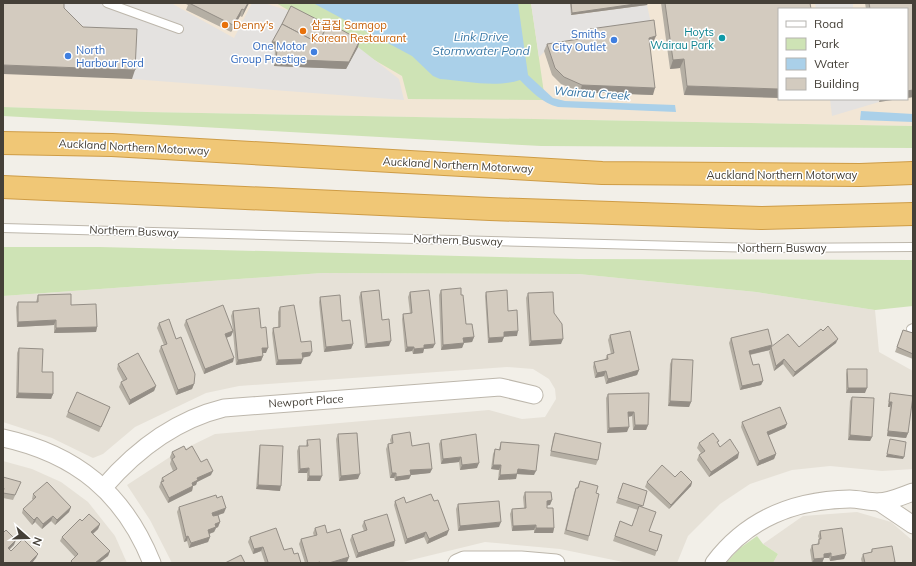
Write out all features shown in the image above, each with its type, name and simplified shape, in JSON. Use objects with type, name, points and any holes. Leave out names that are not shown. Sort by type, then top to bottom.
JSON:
[{"type":"highway","name":"Auckland Northern Motorway","points":[[3,143],[120,145],[602,173],[860,175],[913,173]]},
{"type":"highway","points":[[3,188],[761,218],[913,214]]},
{"type":"street","name":"Newport Place","points":[[104,487],[131,459],[170,429],[198,416],[224,408],[500,387],[534,395]]},
{"type":"street","points":[[3,438],[33,446],[62,459],[89,475],[104,487],[126,513],[142,541],[152,563]]},
{"type":"street","points":[[714,563],[725,548],[749,527],[778,511],[803,504],[825,501],[851,499],[878,502],[913,492]]},
{"type":"street","points":[[878,502],[913,526]]},
{"type":"street","points":[[457,563],[464,560],[521,560],[556,563]]},
{"type":"lane","points":[[107,3],[179,29]]},
{"type":"lane","name":"Northern Busway","points":[[3,228],[758,248],[913,247]]},
{"type":"shaded area","points":[[3,3],[913,3],[913,126],[147,112],[3,107]]},
{"type":"shaded area","points":[[59,3],[171,3],[234,38],[252,3],[264,3],[290,11],[270,49],[358,47],[399,79],[404,100],[132,79],[110,37],[61,17]]},
{"type":"shaded area","points":[[531,3],[570,3],[572,15],[647,5],[652,28],[545,51],[539,57]]},
{"type":"shaded area","points":[[815,3],[853,3],[853,8],[816,8]]},
{"type":"shaded area","points":[[830,100],[878,100],[879,102],[832,116]]},
{"type":"shaded area","points":[[322,273],[579,274],[756,292],[875,310],[879,352],[913,371],[913,469],[882,471],[830,466],[792,470],[750,484],[720,504],[688,536],[677,563],[628,563],[560,549],[485,542],[399,563],[172,563],[150,520],[127,485],[176,453],[215,434],[489,410],[522,419],[545,417],[556,399],[555,389],[549,379],[533,369],[507,367],[239,386],[206,393],[135,427],[103,454],[93,458],[52,438],[3,422],[3,296]]},
{"type":"shaded area","points":[[3,461],[32,469],[61,482],[88,502],[115,536],[127,563],[3,563]]},
{"type":"shaded area","points":[[857,512],[891,522],[913,541],[913,563],[773,563],[778,554],[763,544],[803,516]]},
{"type":"green space","name":"Link Drive Stormwater Pond","points":[[276,3],[531,3],[545,100],[408,99],[402,76]]},
{"type":"green space","points":[[3,107],[147,112],[913,126],[913,148],[541,146],[3,116]]},
{"type":"green space","points":[[3,247],[100,247],[579,259],[913,260],[913,306],[875,310],[756,292],[579,274],[322,273],[3,296]]},
{"type":"green space","points":[[757,536],[763,544],[778,554],[773,563],[726,563],[740,548]]},
{"type":"water","name":"Link Drive Stormwater Pond","points":[[313,3],[518,3],[528,75],[553,98],[565,101],[675,105],[676,112],[558,107],[542,100],[520,80],[501,84],[491,84],[440,79],[433,76],[412,56]]},
{"type":"water","points":[[861,111],[913,114],[913,122],[860,120]]},
{"type":"building","name":"North Harbour Ford","points":[[3,3],[64,3],[64,8],[83,27],[137,29],[135,70],[3,65]]},
{"type":"building","points":[[189,3],[248,3],[244,10],[242,9],[233,25]]},
{"type":"building","points":[[571,3],[642,3],[572,13]]},
{"type":"building","name":"Hoyts Wairau Park","points":[[665,3],[810,3],[811,8],[778,8],[778,89],[687,86],[684,59],[673,60]]},
{"type":"building","points":[[869,3],[913,3],[913,90],[908,91],[908,8],[870,8]]},
{"type":"building","name":"삼곱집 Samgop Korean Restaurant","points":[[291,6],[328,25],[318,43],[282,24]]},
{"type":"building","points":[[654,20],[656,36],[649,38],[655,88],[582,85],[564,77],[555,68],[547,44],[579,39],[590,29]]},
{"type":"building","points":[[329,23],[360,40],[349,62],[276,59],[278,42],[272,42],[282,24],[318,43]]},
{"type":"building","points":[[461,288],[466,324],[472,324],[474,337],[463,338],[464,343],[443,345],[441,290]]},
{"type":"building","points":[[379,290],[382,320],[389,319],[391,341],[367,344],[361,292]]},
{"type":"building","points":[[429,290],[435,344],[424,345],[424,348],[414,349],[414,347],[407,347],[403,314],[412,313],[410,292]]},
{"type":"building","points":[[507,290],[508,311],[517,310],[518,331],[504,332],[504,337],[489,338],[486,292]]},
{"type":"building","points":[[553,292],[554,313],[562,324],[563,339],[531,341],[528,293]]},
{"type":"building","points":[[71,294],[71,305],[96,304],[97,327],[56,328],[56,320],[18,322],[18,302],[38,302],[38,295]]},
{"type":"building","points":[[340,295],[342,321],[350,320],[353,344],[326,347],[320,297]]},
{"type":"building","points":[[223,305],[233,331],[225,334],[234,358],[205,369],[186,320]]},
{"type":"building","points":[[294,305],[301,342],[311,341],[312,352],[302,353],[303,359],[278,360],[273,328],[280,327],[280,307]]},
{"type":"building","points":[[259,308],[261,328],[266,327],[268,348],[262,348],[263,356],[238,360],[233,311]]},
{"type":"building","points":[[169,319],[176,339],[181,337],[195,374],[194,384],[178,390],[161,346],[167,344],[159,323]]},
{"type":"building","points":[[828,326],[838,339],[795,372],[784,359],[776,366],[771,347],[788,334],[799,347],[821,329],[823,331]]},
{"type":"building","points":[[768,329],[772,345],[749,351],[753,365],[759,364],[763,381],[742,386],[731,338]]},
{"type":"building","points":[[903,330],[913,333],[913,354],[897,347]]},
{"type":"building","points":[[630,331],[639,370],[608,379],[606,371],[597,373],[594,362],[608,359],[607,355],[614,353],[610,335]]},
{"type":"building","points":[[19,348],[43,349],[42,372],[53,372],[53,394],[18,393]]},
{"type":"building","points":[[138,353],[156,386],[130,400],[121,382],[127,379],[118,364]]},
{"type":"building","points":[[672,359],[693,360],[691,402],[670,401]]},
{"type":"building","points":[[847,369],[867,369],[867,388],[848,388]]},
{"type":"building","points":[[77,392],[110,407],[101,427],[68,412]]},
{"type":"building","points":[[649,393],[648,425],[635,425],[634,412],[628,412],[629,427],[609,428],[608,394]]},
{"type":"building","points":[[890,393],[913,396],[908,433],[888,431],[892,402],[889,402]]},
{"type":"building","points":[[852,397],[874,398],[872,437],[850,435]]},
{"type":"building","points":[[780,407],[787,424],[767,432],[776,454],[759,461],[742,422]]},
{"type":"building","points":[[410,432],[412,446],[429,443],[432,469],[410,470],[411,475],[396,477],[396,473],[392,473],[388,444],[393,443],[392,435]]},
{"type":"building","points":[[357,433],[360,474],[341,476],[338,434]]},
{"type":"building","points":[[555,433],[601,443],[598,460],[551,451]]},
{"type":"building","points":[[713,433],[719,441],[717,442],[720,447],[730,439],[739,453],[711,472],[699,455],[705,451],[699,443]]},
{"type":"building","points":[[476,434],[479,463],[462,465],[461,457],[443,459],[441,440]]},
{"type":"building","points":[[320,439],[322,476],[309,476],[309,468],[300,469],[299,446],[308,446],[307,440]]},
{"type":"building","points":[[890,439],[906,442],[904,457],[887,454]]},
{"type":"building","points":[[501,442],[539,445],[536,471],[518,469],[517,474],[500,475],[501,465],[493,465],[495,449],[500,450]]},
{"type":"building","points":[[260,445],[283,446],[281,486],[258,485]]},
{"type":"building","points":[[184,446],[186,450],[192,446],[201,462],[207,459],[213,471],[197,478],[198,480],[192,483],[193,486],[169,498],[161,482],[164,481],[162,478],[177,469],[172,459],[175,457],[172,452]]},
{"type":"building","points":[[662,465],[675,477],[681,471],[692,482],[671,505],[647,482]]},
{"type":"building","points":[[3,477],[21,482],[15,495],[3,493]]},
{"type":"building","points":[[580,481],[598,486],[596,493],[599,494],[589,536],[566,530],[576,488],[578,488]]},
{"type":"building","points":[[47,482],[71,507],[57,520],[53,516],[43,524],[37,517],[34,520],[23,509],[36,497],[33,494]]},
{"type":"building","points":[[623,483],[647,491],[643,506],[618,498]]},
{"type":"building","points":[[525,492],[551,492],[552,500],[547,501],[547,508],[553,508],[554,528],[536,528],[536,525],[513,526],[512,509],[526,508]]},
{"type":"building","points":[[431,494],[434,501],[438,500],[449,530],[429,539],[426,532],[407,539],[395,501],[404,497],[406,503]]},
{"type":"building","points":[[216,495],[217,498],[222,496],[226,508],[212,513],[213,516],[218,515],[220,522],[215,524],[216,527],[208,530],[210,537],[191,543],[188,536],[186,537],[179,507]]},
{"type":"building","points":[[499,501],[501,522],[460,526],[458,504]]},
{"type":"building","points":[[639,506],[656,512],[649,531],[662,535],[657,551],[615,536],[620,521],[632,526]]},
{"type":"building","points":[[89,514],[100,524],[91,532],[110,551],[95,563],[73,563],[71,561],[78,554],[62,537],[80,519],[82,521]]},
{"type":"building","points":[[387,514],[395,541],[358,553],[352,535],[367,530],[364,521]]},
{"type":"building","points":[[325,525],[327,533],[340,529],[349,557],[329,563],[308,563],[301,539],[317,535],[315,528]]},
{"type":"building","points":[[276,528],[284,550],[292,548],[294,554],[298,553],[301,563],[265,563],[268,562],[263,547],[254,549],[250,537]]},
{"type":"building","points":[[842,528],[846,554],[831,557],[831,553],[824,554],[824,558],[814,559],[812,545],[819,544],[819,539],[821,539],[820,531]]},
{"type":"building","points":[[6,530],[16,540],[8,548],[11,551],[23,539],[38,554],[29,563],[3,563],[3,533]]},
{"type":"building","points":[[892,546],[895,562],[865,563],[863,554],[872,552],[872,549]]},
{"type":"building","points":[[241,555],[245,563],[225,563]]},
{"type":"place","name":"Denny's","points":[[225,25]]},
{"type":"place","name":"삼곱집 Samgop Korean Restaurant","points":[[303,31]]},
{"type":"place","name":"Hoyts Wairau Park","points":[[722,38]]},
{"type":"place","name":"Smiths City Outlet","points":[[614,40]]},
{"type":"place","name":"One Motor Group Prestige","points":[[314,52]]},
{"type":"place","name":"North Harbour Ford","points":[[68,56]]},
{"type":"water label","name":"Wairau Creek","points":[[592,93]]}]
